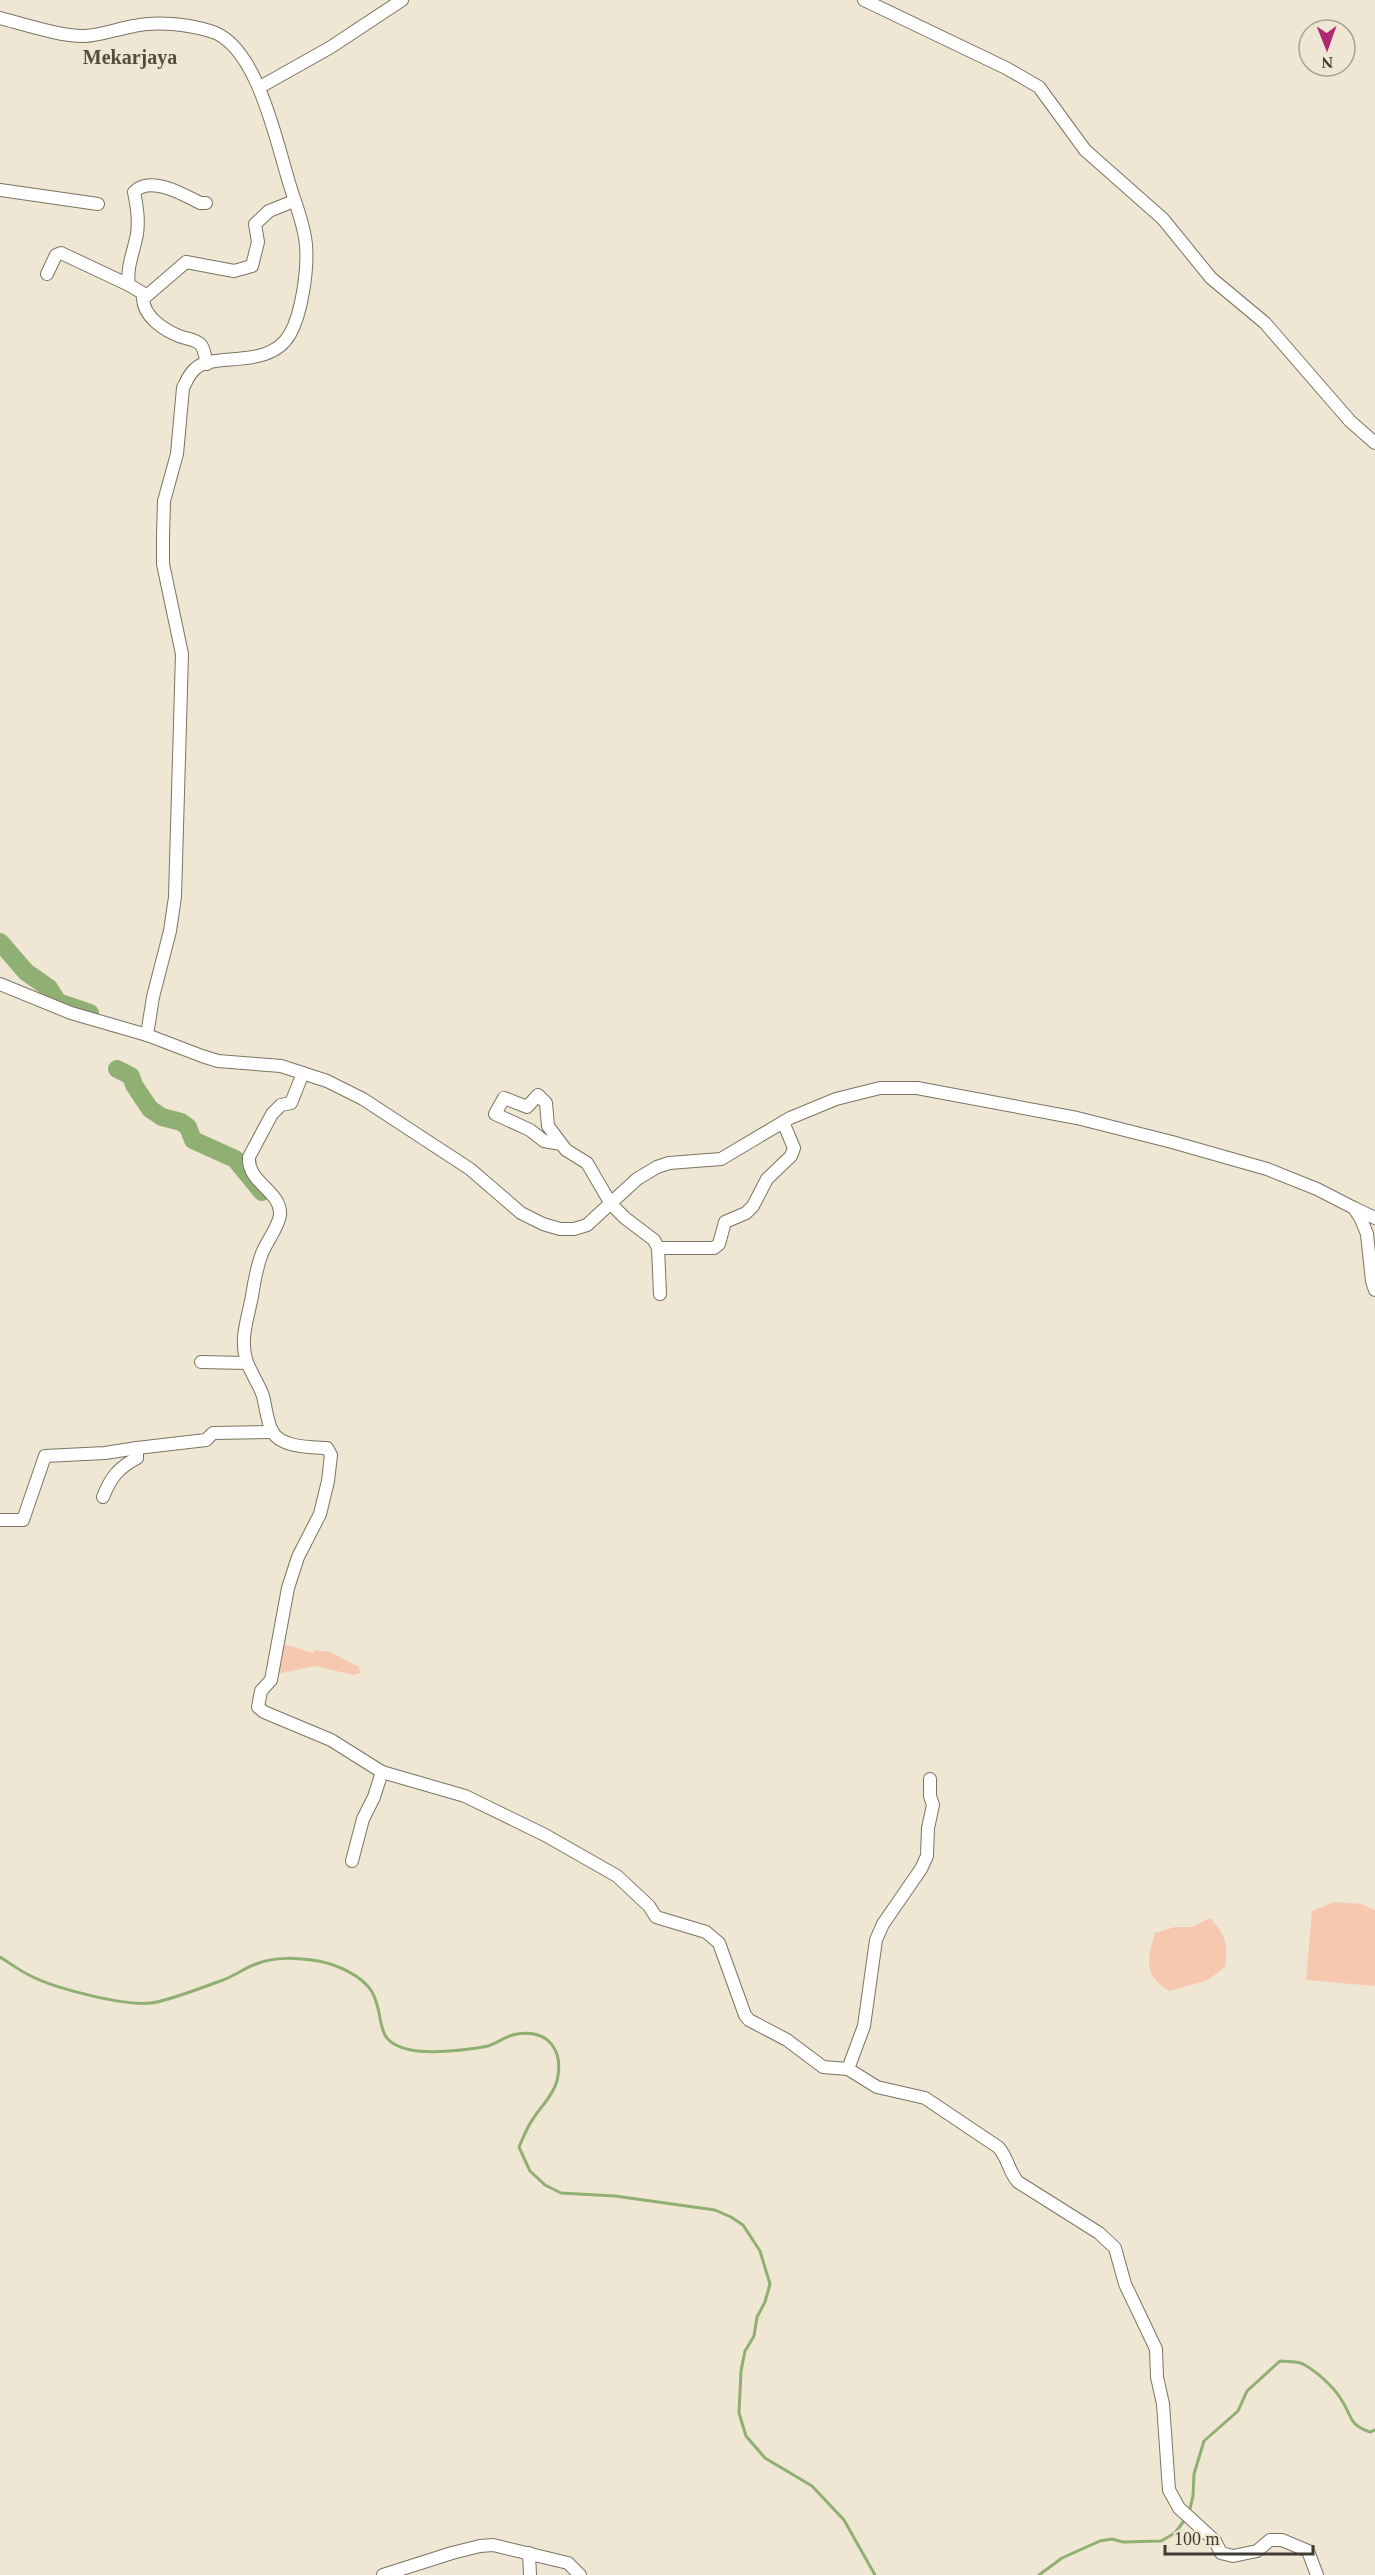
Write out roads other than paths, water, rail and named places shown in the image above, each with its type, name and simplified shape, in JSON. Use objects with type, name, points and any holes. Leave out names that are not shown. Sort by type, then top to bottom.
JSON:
[{"type":"street","points":[[260,87],[331,47],[402,0]]},
{"type":"street","points":[[864,0],[1006,68],[1039,87],[1085,150],[1163,219],[1211,278],[1264,323],[1343,413],[1375,443]]},
{"type":"street","points":[[0,18],[83,36],[148,23],[210,31],[220,35],[231,45],[260,87],[294,201],[304,226],[306,271],[295,323],[290,335],[275,349],[265,354],[195,368],[183,388],[177,454],[164,501],[163,564],[182,654],[174,910],[153,997],[147,1035]]},
{"type":"street","points":[[129,285],[127,275],[137,233],[138,210],[134,192],[136,189],[158,186],[200,203],[206,203]]},
{"type":"street","points":[[0,190],[98,204]]},
{"type":"street","points":[[207,364],[203,347],[199,342],[178,336],[161,326],[146,311],[143,303],[146,295],[186,262],[234,271],[252,266],[258,242],[255,224],[269,211],[294,201]]},
{"type":"street","points":[[47,274],[56,255],[61,253],[146,295]]},
{"type":"street","points":[[0,984],[71,1013],[147,1035],[218,1061],[281,1066],[327,1081],[363,1099],[470,1169],[521,1214],[560,1229],[581,1227],[611,1204],[637,1179],[657,1167],[669,1163],[721,1159],[783,1122],[836,1099],[898,1086],[933,1089],[1077,1118],[1256,1166],[1317,1189],[1375,1218]]},
{"type":"street","points":[[303,1073],[291,1103],[281,1105],[272,1114],[249,1157],[249,1163],[257,1179],[278,1201],[280,1216],[266,1243],[256,1271],[245,1324],[244,1344],[247,1363],[260,1388],[273,1432],[281,1440],[290,1443],[327,1448],[331,1455],[324,1504],[291,1577],[271,1680],[261,1691],[258,1707],[264,1712],[331,1740],[382,1772],[465,1796],[604,1867],[631,1888],[649,1906],[656,1917],[706,1932],[719,1943],[745,2015],[749,2020],[786,2040],[823,2067],[848,2069],[878,2087],[925,2098],[974,2129],[1004,2153],[1012,2175],[1018,2182],[1108,2240],[1115,2248],[1125,2284],[1156,2349],[1157,2377],[1163,2404],[1169,2490],[1179,2508],[1215,2541],[1221,2553],[1228,2555],[1257,2551],[1272,2540],[1282,2540],[1308,2551],[1317,2575]]},
{"type":"street","points":[[561,1144],[544,1141],[530,1130],[495,1114],[504,1098],[527,1107],[538,1095],[546,1105],[548,1125],[567,1152],[587,1163],[611,1204],[654,1240],[658,1248],[660,1294]]},
{"type":"street","points":[[658,1248],[714,1248],[719,1244],[724,1222],[746,1213],[753,1206],[766,1179],[791,1156],[794,1148],[783,1122]]},
{"type":"street","points":[[1354,1208],[1367,1234],[1375,1290]]},
{"type":"street","points":[[201,1362],[247,1363]]},
{"type":"street","points":[[0,1520],[23,1520],[45,1456],[105,1453],[206,1440],[213,1433],[273,1432]]},
{"type":"street","points":[[103,1497],[111,1478],[122,1466],[137,1458],[137,1448]]},
{"type":"street","points":[[352,1861],[363,1820],[382,1772]]},
{"type":"street","points":[[848,2069],[864,2026],[876,1940],[883,1924],[921,1869],[927,1856],[928,1828],[933,1805],[930,1796],[930,1779]]},
{"type":"street","points":[[384,2575],[480,2546],[493,2545],[568,2563],[580,2575]]},
{"type":"street","points":[[529,2553],[530,2575]]},
{"type":"waterway","points":[[0,942],[26,972],[49,988],[58,1002],[90,1013]]},
{"type":"waterway","points":[[117,1069],[131,1076],[134,1085],[150,1109],[162,1117],[181,1122],[188,1127],[193,1140],[235,1159],[262,1192]]},
{"type":"waterway","points":[[0,1957],[27,1974],[56,1986],[107,1999],[138,2003],[157,2002],[176,1997],[223,1980],[264,1961],[287,1958],[318,1961],[348,1972],[368,1986],[376,2002],[385,2035],[398,2046],[411,2050],[439,2052],[488,2046],[517,2034],[528,2033],[546,2039],[556,2052],[559,2070],[553,2091],[531,2122],[519,2147],[530,2171],[545,2185],[561,2193],[615,2196],[715,2210],[743,2225],[760,2251],[770,2284],[765,2302],[757,2317],[754,2336],[745,2351],[741,2371],[739,2413],[746,2436],[765,2458],[812,2486],[844,2520],[875,2575]]},
{"type":"waterway","points":[[1189,2513],[1193,2496],[1194,2474],[1204,2441],[1238,2411],[1247,2391],[1280,2361],[1300,2363],[1313,2371],[1338,2394],[1354,2423],[1370,2432],[1375,2430]]},
{"type":"waterway","points":[[1039,2575],[1062,2558],[1100,2541],[1112,2539],[1123,2542],[1161,2541],[1175,2533],[1186,2518]]},
{"type":"district","name":"Mekarjaya","points":[[130,57]]}]
